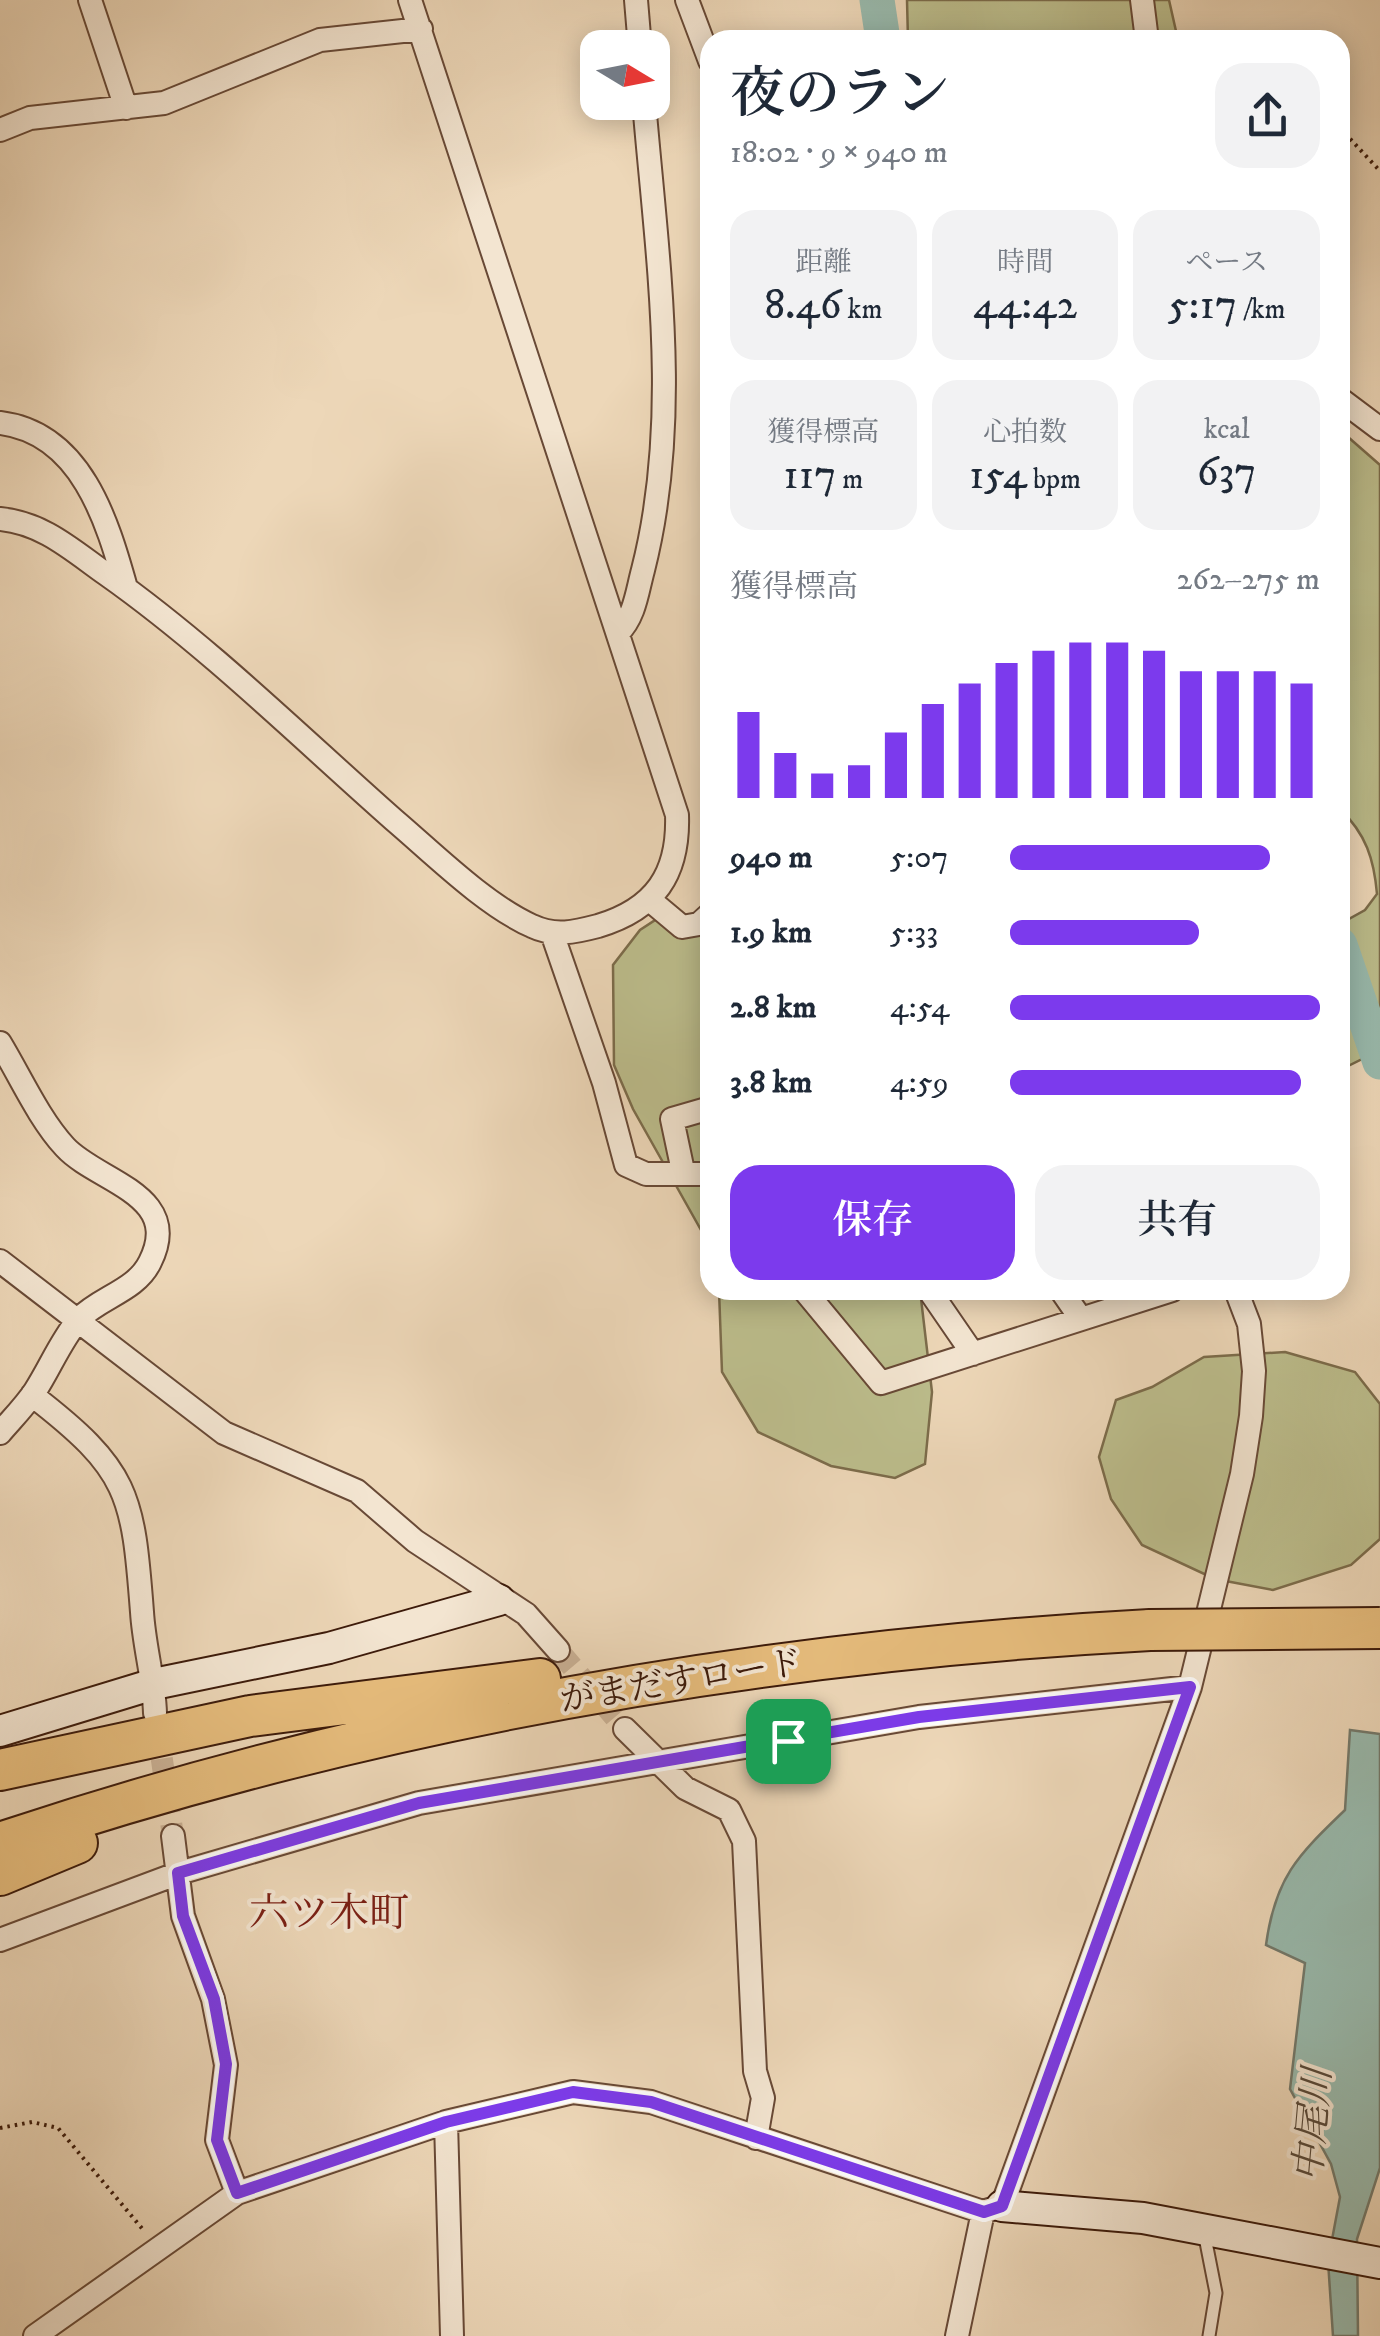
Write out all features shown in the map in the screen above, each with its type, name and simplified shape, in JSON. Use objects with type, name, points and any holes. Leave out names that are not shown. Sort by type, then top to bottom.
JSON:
[{"type":"highway","name":"がまだすロード","points":[[0,1843],[305,1754],[487,1713],[714,1672],[987,1639],[1150,1630],[1380,1628]]},
{"type":"highway","points":[[0,1770],[250,1716],[533,1679],[714,1672]]},
{"type":"highway","points":[[0,1875],[305,1754]]},
{"type":"street","points":[[90,0],[126,108]]},
{"type":"street","points":[[0,519],[42,529],[126,588],[450,868],[530,926],[552,933],[609,922],[651,901],[670,873],[677,815],[410,0]]},
{"type":"street","points":[[636,0],[638,30]]},
{"type":"street","points":[[687,0],[700,34]]},
{"type":"street","points":[[1142,0],[1146,30]]},
{"type":"street","points":[[0,130],[30,118],[164,103],[320,40],[421,29]]},
{"type":"street","points":[[618,633],[633,610],[656,517],[666,437],[645,120]]},
{"type":"street","points":[[1350,406],[1380,428]]},
{"type":"street","points":[[0,423],[43,434],[95,496],[106,518],[126,588]]},
{"type":"street","points":[[651,901],[682,927],[700,923]]},
{"type":"street","points":[[552,933],[604,1083],[626,1165],[646,1174],[700,1173]]},
{"type":"street","points":[[0,1043],[62,1144],[79,1160],[126,1184],[140,1196],[156,1228],[156,1247],[139,1279],[77,1322],[32,1395],[0,1432]]},
{"type":"street","points":[[683,1171],[672,1118],[700,1111]]},
{"type":"street","points":[[0,1261],[238,1442],[357,1491],[415,1540],[537,1624],[558,1650]]},
{"type":"street","points":[[812,1300],[881,1383],[1141,1300]]},
{"type":"street","points":[[936,1300],[973,1354]]},
{"type":"street","points":[[1068,1300],[1081,1319]]},
{"type":"street","points":[[957,2336],[993,2209],[1190,1687],[1242,1474],[1252,1416],[1252,1356],[1248,1324],[1240,1300]]},
{"type":"street","points":[[32,1395],[89,1438],[113,1472],[138,1539],[142,1612],[155,1698]]},
{"type":"street","points":[[0,1731],[155,1698],[499,1600]]},
{"type":"street","points":[[0,1940],[178,1873],[419,1803],[919,1717],[1190,1687]]},
{"type":"street","points":[[625,1729],[686,1788],[729,1810],[744,1841],[755,2071],[764,2098],[756,2138]]},
{"type":"street","points":[[173,1836],[183,1916],[214,1999],[226,2064],[217,2140],[237,2193]]},
{"type":"street","points":[[35,2336],[156,2246],[237,2193],[446,2122],[573,2092],[651,2102],[756,2138],[993,2209],[1143,2218],[1380,2263]]},
{"type":"street","points":[[446,2122],[452,2336]]},
{"type":"lane","points":[[1208,2336],[1216,2293],[1213,2230]]},
{"type":"path","points":[[1350,138],[1380,170]]},
{"type":"path","points":[[0,2128],[32,2122],[58,2128],[156,2246]]},
{"type":"green space","points":[[907,0],[1169,0],[1176,30],[908,30]]},
{"type":"green space","points":[[1350,439],[1380,465],[1380,1050],[1350,1065],[1350,918],[1365,910],[1377,894],[1374,869],[1350,821]]},
{"type":"green space","points":[[663,915],[700,929],[700,1228],[633,1109],[614,1065],[613,965],[640,930]]},
{"type":"green space","points":[[719,1300],[921,1300],[932,1392],[925,1464],[895,1478],[831,1466],[758,1432],[722,1372]]},
{"type":"green space","points":[[1285,1352],[1355,1372],[1380,1404],[1380,1539],[1351,1565],[1273,1590],[1215,1579],[1142,1545],[1111,1499],[1099,1457],[1116,1400],[1152,1387],[1204,1357]]},
{"type":"water","points":[[1350,1730],[1380,1734],[1380,2168],[1357,2239],[1358,2336],[1333,2336],[1328,2261],[1340,2197],[1331,2164],[1290,2089],[1305,1963],[1266,1945],[1282,1885],[1301,1855],[1345,1810]]},
{"type":"waterway","name":"中尾川","points":[[877,0],[882,30]]},
{"type":"waterway","name":"中尾川","points":[[1350,974],[1380,1062]]},
{"type":"tunnel","points":[[558,1650],[625,1729]]},
{"type":"tunnel","points":[[157,1726],[173,1836]]},
{"type":"district","name":"六ツ木町","points":[[329,1912]]},
{"type":"route","points":[[1190,1687],[1002,2206],[984,2212],[651,2102],[573,2092],[446,2122],[237,2193],[217,2140],[226,2064],[214,1999],[191,1948],[178,1873],[419,1803],[788,1741],[919,1717],[1190,1687]]}]
